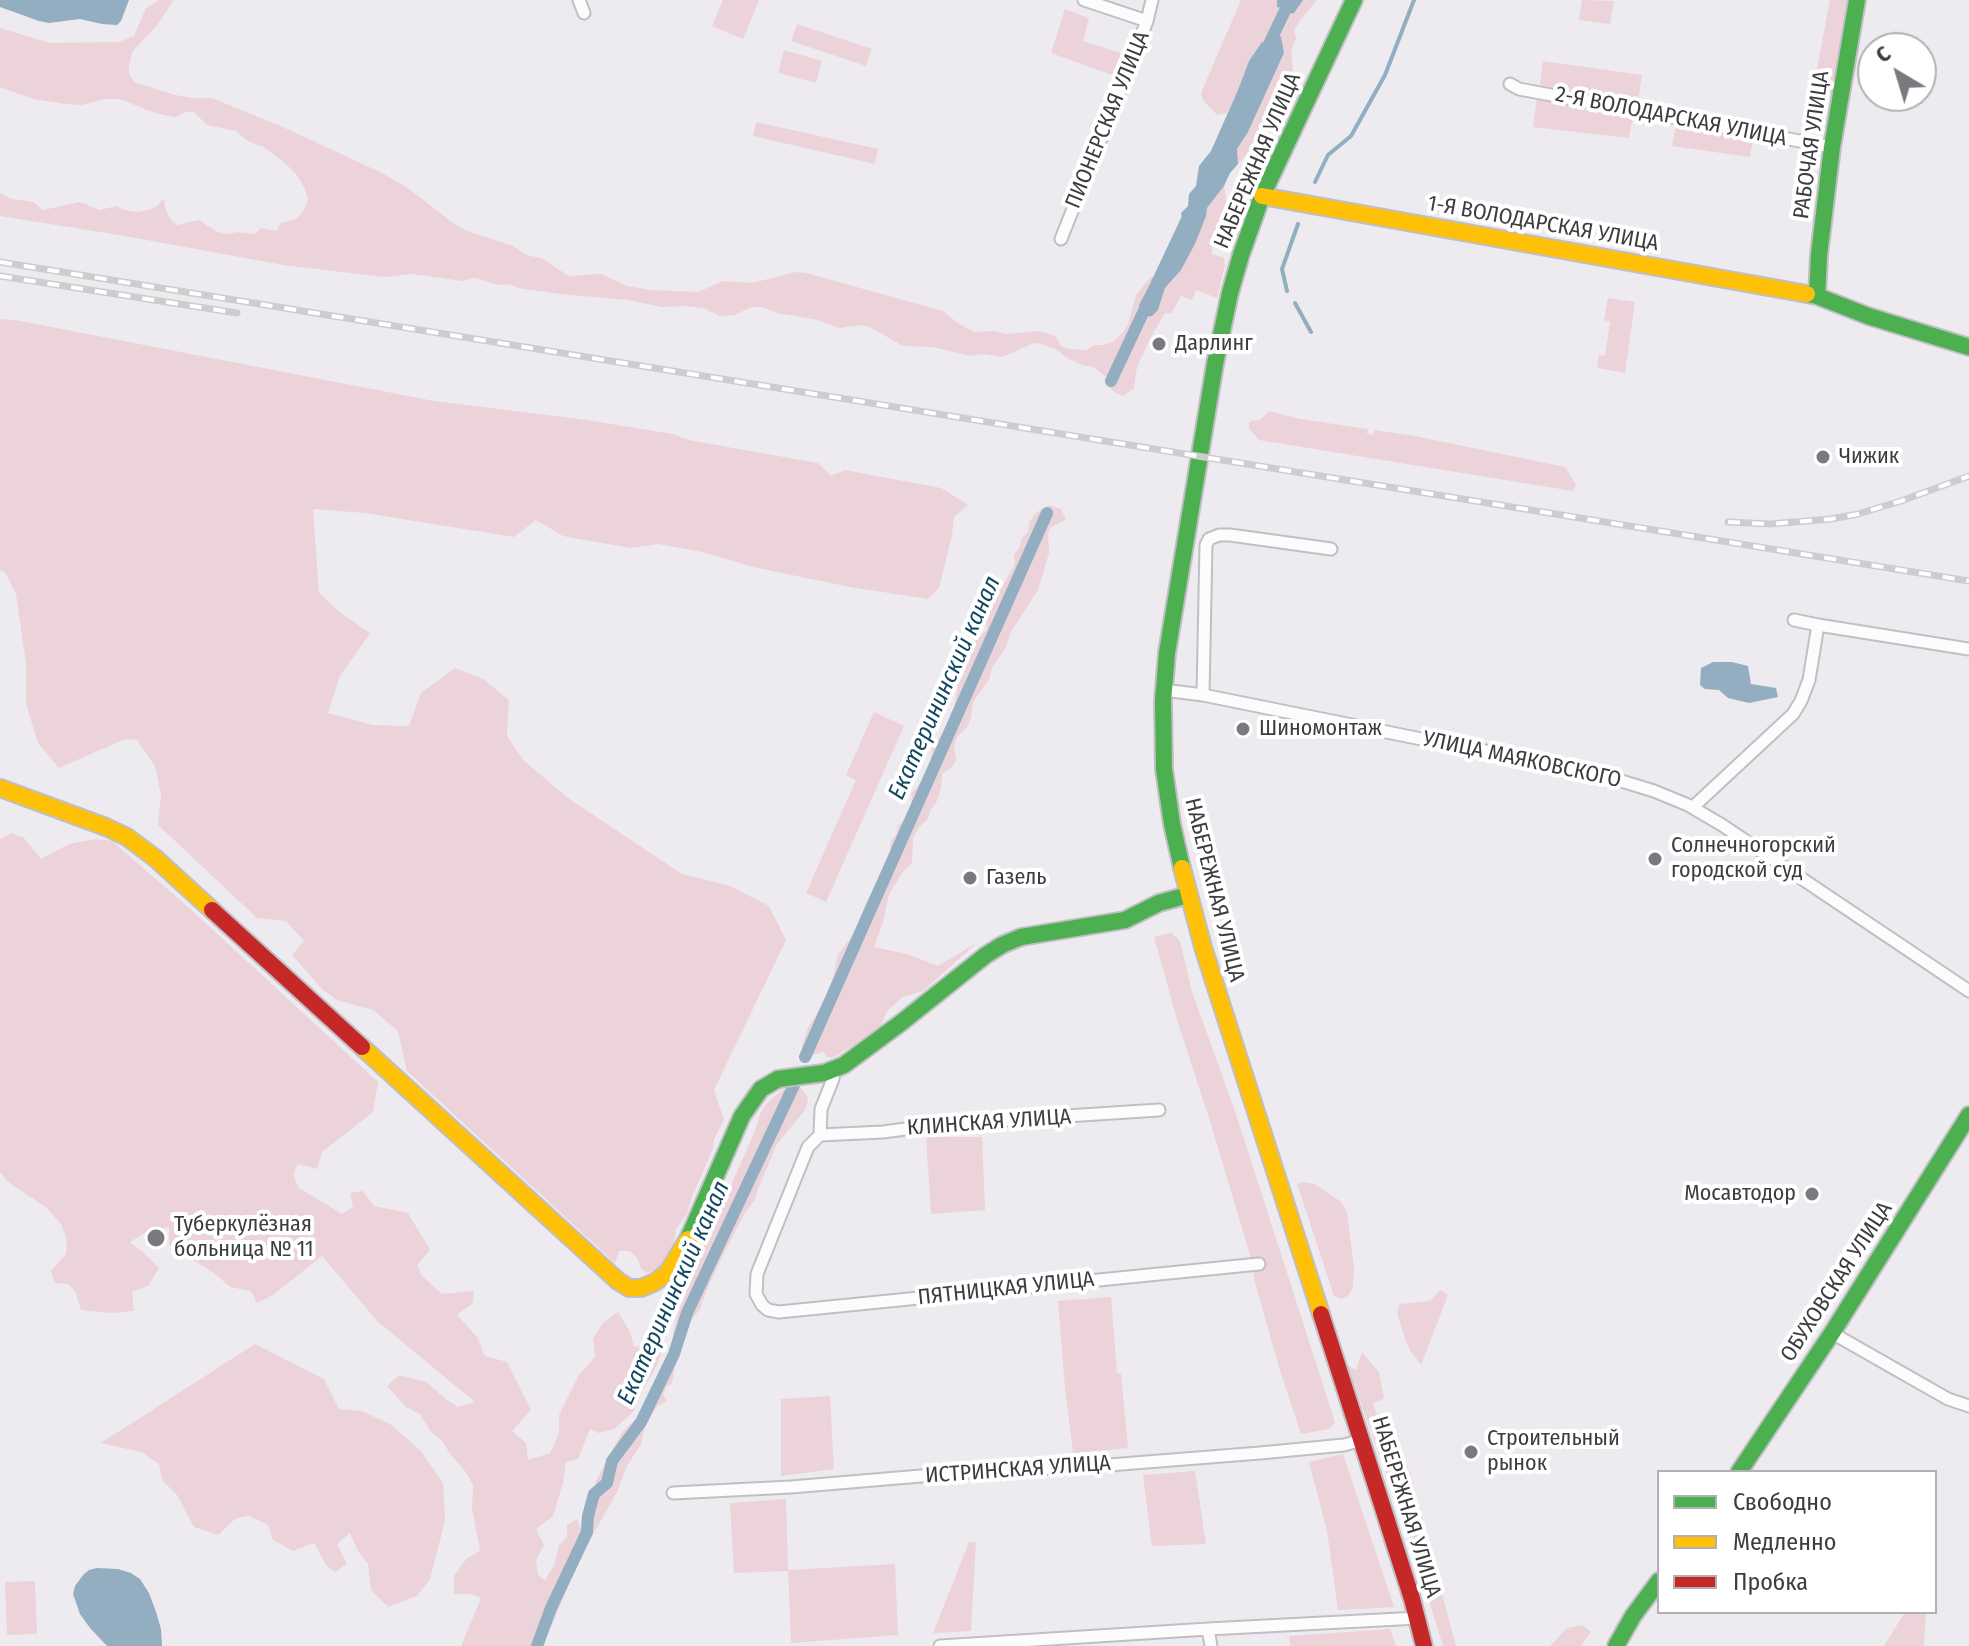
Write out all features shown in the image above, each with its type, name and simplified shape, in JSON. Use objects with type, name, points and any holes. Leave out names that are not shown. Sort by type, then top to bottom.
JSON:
[{"type":"street","points":[[579,0],[584,13]]},
{"type":"street","points":[[1084,0],[1147,21]]},
{"type":"street","name":"ПИОНЕРСКАЯ УЛИЦА","points":[[1061,239],[1147,21],[1152,0]]},
{"type":"street","name":"НАБЕРЕЖНАЯ УЛИЦА","points":[[1354,0],[1262,196],[1241,255],[1217,352],[1169,640],[1163,741],[1168,799],[1188,895],[1234,1048],[1418,1618],[1424,1646]]},
{"type":"street","name":"РАБОЧАЯ УЛИЦА","points":[[1817,296],[1832,147],[1857,0]]},
{"type":"street","name":"2-Я ВОЛОДАРСКАЯ УЛИЦА","points":[[1510,84],[1534,92],[1832,147]]},
{"type":"street","name":"1-Я ВОЛОДАРСКАЯ УЛИЦА","points":[[1262,196],[1817,296],[1868,316],[1969,347]]},
{"type":"street","points":[[1203,695],[1206,545],[1209,539],[1230,535],[1331,549]]},
{"type":"street","points":[[1794,620],[1969,649]]},
{"type":"street","points":[[1693,807],[1793,714],[1806,691],[1818,625]]},
{"type":"street","name":"УЛИЦА МАЯКОВСКОГО","points":[[1164,690],[1566,766],[1654,791],[1693,807],[1969,991]]},
{"type":"street","points":[[0,788],[106,827],[127,837],[155,858],[629,1288],[641,1288],[668,1272],[686,1242],[742,1116],[761,1089],[789,1076],[815,1075],[834,1070],[868,1048],[961,973],[1002,945],[1021,937],[1125,920],[1159,903],[1188,895]]},
{"type":"street","points":[[820,1135],[821,1109],[834,1070]]},
{"type":"street","name":"КЛИНСКАЯ УЛИЦА","points":[[820,1135],[1159,1110]]},
{"type":"street","name":"ОБУХОВСКАЯ УЛИЦА","points":[[1740,1470],[1832,1333],[1969,1115]]},
{"type":"street","name":"ПЯТНИЦКАЯ УЛИЦА","points":[[820,1135],[808,1147],[757,1274],[755,1288],[758,1300],[768,1310],[779,1312],[1259,1264]]},
{"type":"street","points":[[1832,1333],[1948,1399],[1969,1406]]},
{"type":"street","name":"ИСТРИНСКАЯ УЛИЦА","points":[[673,1493],[1245,1455],[1344,1445],[1362,1440]]},
{"type":"street","points":[[1622,1644],[1633,1616],[1657,1584]]},
{"type":"street","points":[[940,1646],[1418,1618]]},
{"type":"street","points":[[1208,1629],[1211,1646]]},
{"type":"shaded area","points":[[159,0],[174,0],[157,25],[132,52],[129,74],[134,82],[175,95],[212,98],[285,128],[382,173],[467,231],[541,258],[569,276],[601,274],[627,286],[698,292],[723,281],[752,283],[796,272],[806,273],[943,311],[975,332],[1007,334],[1039,331],[1055,336],[1061,346],[1086,350],[1114,341],[1123,332],[1136,295],[1150,278],[1159,274],[1144,294],[1158,310],[1165,288],[1181,270],[1195,244],[1207,208],[1224,186],[1226,212],[1218,224],[1212,245],[1212,254],[1224,258],[1225,265],[1217,298],[1196,290],[1192,300],[1181,296],[1171,314],[1165,313],[1150,339],[1137,367],[1134,388],[1123,396],[1115,393],[1106,377],[1093,367],[1082,365],[1042,344],[1034,343],[1002,357],[971,356],[932,347],[903,346],[870,327],[839,328],[762,307],[720,316],[703,308],[662,307],[628,300],[560,294],[509,284],[498,285],[475,278],[463,281],[412,274],[384,277],[283,265],[0,216],[0,193],[12,199],[33,202],[43,210],[80,202],[100,210],[116,206],[138,212],[157,206],[164,198],[170,219],[177,225],[199,220],[217,232],[255,234],[261,228],[276,231],[281,223],[296,219],[304,210],[308,199],[305,189],[284,162],[236,131],[207,125],[194,112],[176,117],[164,115],[120,99],[81,105],[65,104],[33,99],[0,87],[0,28],[50,43],[119,42],[134,36],[146,8]]},
{"type":"shaded area","points":[[723,0],[759,0],[743,39],[712,26]]},
{"type":"shaded area","points":[[1241,0],[1317,0],[1294,30],[1296,39],[1291,50],[1293,69],[1290,78],[1275,97],[1275,105],[1262,133],[1238,164],[1237,149],[1248,132],[1284,53],[1276,36],[1274,46],[1267,47],[1262,43],[1249,61],[1227,113],[1217,115],[1203,100],[1201,93]]},
{"type":"shaded area","points":[[1582,0],[1614,1],[1610,24],[1579,20]]},
{"type":"shaded area","points":[[1830,0],[1847,0],[1831,93],[1813,90]]},
{"type":"shaded area","points":[[1065,9],[1089,18],[1083,41],[1124,54],[1115,76],[1051,53]]},
{"type":"shaded area","points":[[797,24],[872,49],[866,66],[791,41]]},
{"type":"shaded area","points":[[784,50],[822,61],[816,83],[778,73]]},
{"type":"shaded area","points":[[1543,61],[1642,75],[1638,102],[1540,85]]},
{"type":"shaded area","points":[[1537,98],[1633,116],[1629,138],[1533,127]]},
{"type":"shaded area","points":[[756,122],[878,149],[875,164],[753,136]]},
{"type":"shaded area","points":[[1676,126],[1753,140],[1750,157],[1672,146]]},
{"type":"shaded area","points":[[1608,298],[1635,302],[1625,373],[1597,368],[1599,355],[1605,356],[1610,322],[1604,320]]},
{"type":"shaded area","points":[[0,319],[434,401],[673,434],[688,440],[818,463],[831,476],[845,470],[941,488],[968,505],[954,517],[939,588],[928,599],[850,587],[658,544],[630,548],[563,536],[536,520],[514,537],[365,513],[313,509],[319,593],[370,633],[340,676],[328,713],[372,725],[409,726],[421,693],[455,668],[483,679],[509,700],[507,736],[524,761],[568,798],[682,874],[730,886],[769,906],[786,940],[714,1090],[724,1120],[687,1214],[676,1229],[674,1243],[660,1266],[648,1273],[641,1269],[638,1259],[630,1251],[619,1251],[615,1263],[407,1071],[398,1031],[373,1010],[337,1000],[323,990],[292,955],[304,941],[286,921],[257,918],[158,825],[161,795],[155,766],[137,740],[125,739],[59,768],[38,743],[26,704],[26,663],[16,594],[5,572],[0,570]]},
{"type":"shaded area","points":[[1269,411],[1368,429],[1367,434],[1373,435],[1375,430],[1415,436],[1565,467],[1576,485],[1573,491],[1259,440],[1249,428],[1249,422],[1261,419]]},
{"type":"shaded area","points":[[1049,505],[1061,509],[1066,519],[1050,528],[1049,553],[1038,590],[1012,630],[989,680],[973,702],[971,718],[954,746],[956,760],[942,774],[937,801],[913,838],[912,863],[889,894],[874,947],[907,954],[938,966],[978,942],[923,991],[903,997],[888,1010],[880,1026],[863,1039],[834,1057],[827,1057],[824,1052],[805,1057],[802,1046],[832,981],[838,955],[852,936],[879,882],[890,856],[891,840],[910,813],[911,794],[926,777],[931,765],[932,747],[946,729],[955,703],[956,676],[969,648],[987,629],[985,617],[1015,564],[1014,555],[1028,532],[1029,522]]},
{"type":"shaded area","points":[[874,712],[904,726],[826,902],[806,893],[856,780],[846,775]]},
{"type":"shaded area","points":[[11,833],[24,838],[41,859],[69,844],[96,839],[112,841],[378,1082],[373,1112],[322,1152],[317,1169],[298,1164],[293,1175],[299,1188],[342,1214],[353,1207],[350,1193],[363,1191],[374,1206],[408,1213],[430,1250],[417,1265],[422,1276],[442,1294],[474,1291],[473,1303],[457,1315],[477,1337],[485,1356],[507,1362],[531,1410],[512,1431],[526,1443],[528,1460],[550,1453],[559,1433],[559,1415],[579,1375],[595,1357],[593,1339],[603,1323],[618,1312],[630,1332],[634,1347],[664,1342],[658,1363],[634,1411],[614,1429],[599,1433],[590,1429],[578,1459],[566,1462],[553,1516],[536,1529],[544,1545],[536,1560],[538,1575],[545,1580],[554,1565],[559,1545],[567,1538],[567,1525],[577,1519],[580,1528],[596,1481],[622,1432],[640,1415],[665,1368],[679,1310],[760,1114],[781,1091],[794,1085],[802,1089],[808,1098],[805,1110],[777,1144],[755,1200],[745,1213],[700,1309],[691,1321],[672,1384],[663,1394],[667,1401],[657,1406],[645,1427],[641,1444],[580,1558],[543,1646],[461,1646],[481,1598],[472,1594],[454,1594],[454,1576],[467,1558],[480,1551],[472,1508],[473,1485],[420,1414],[406,1407],[387,1386],[399,1375],[426,1382],[458,1407],[475,1402],[377,1321],[322,1256],[273,1295],[257,1303],[251,1291],[230,1287],[214,1273],[169,1245],[169,1227],[150,1230],[130,1242],[159,1268],[149,1285],[132,1292],[134,1311],[111,1313],[81,1310],[75,1291],[68,1284],[55,1283],[51,1271],[66,1254],[67,1239],[61,1224],[47,1208],[8,1182],[0,1172],[0,839]]},
{"type":"shaded area","points":[[1171,933],[1180,941],[1192,992],[1235,1111],[1335,1422],[1331,1428],[1301,1434],[1278,1364],[1250,1255],[1154,937]]},
{"type":"shaded area","points":[[926,1137],[982,1137],[985,1210],[931,1214]]},
{"type":"shaded area","points":[[1297,1184],[1314,1184],[1340,1201],[1347,1212],[1354,1267],[1353,1288],[1348,1296],[1341,1299],[1334,1296]]},
{"type":"shaded area","points":[[1440,1290],[1448,1295],[1421,1365],[1405,1339],[1397,1312],[1400,1304],[1430,1301]]},
{"type":"shaded area","points":[[1111,1297],[1117,1373],[1121,1373],[1128,1448],[1073,1453],[1058,1301]]},
{"type":"shaded area","points":[[255,1344],[324,1379],[339,1409],[361,1411],[390,1424],[421,1451],[443,1483],[445,1521],[430,1579],[417,1596],[388,1607],[371,1590],[368,1564],[350,1533],[337,1544],[347,1564],[335,1572],[326,1565],[314,1543],[293,1551],[273,1540],[268,1525],[249,1516],[236,1518],[218,1535],[194,1527],[177,1495],[162,1480],[159,1464],[141,1452],[101,1443]]},
{"type":"shaded area","points":[[1362,1352],[1379,1372],[1384,1398],[1373,1404],[1386,1440],[1403,1457],[1410,1473],[1456,1646],[1443,1646],[1410,1539],[1347,1365],[1356,1370]]},
{"type":"shaded area","points":[[830,1396],[834,1469],[781,1476],[781,1399]]},
{"type":"shaded area","points":[[1343,1454],[1394,1607],[1338,1610],[1327,1531],[1309,1462]]},
{"type":"shaded area","points":[[1195,1471],[1206,1544],[1152,1546],[1143,1475]]},
{"type":"shaded area","points":[[786,1499],[788,1570],[895,1564],[898,1635],[791,1643],[788,1571],[734,1573],[730,1503]]},
{"type":"shaded area","points":[[969,1542],[976,1542],[971,1631],[933,1633]]},
{"type":"shaded area","points":[[35,1581],[37,1634],[7,1635],[5,1582]]},
{"type":"shaded area","points":[[1904,1614],[1926,1614],[1924,1646],[1884,1646]]},
{"type":"shaded area","points":[[1582,1625],[1591,1632],[1581,1646],[1550,1646],[1567,1628]]},
{"type":"shaded area","points":[[1390,1629],[1396,1646],[1290,1646],[1289,1636]]},
{"type":"water","points":[[0,0],[129,0],[117,25],[80,19],[49,23],[39,21],[0,7]]},
{"type":"water","points":[[1277,0],[1303,0],[1294,13],[1288,14],[1277,7]]},
{"type":"water","points":[[1276,32],[1281,37],[1284,53],[1248,132],[1237,149],[1238,164],[1207,208],[1195,244],[1181,270],[1165,288],[1158,310],[1152,316],[1145,317],[1139,305],[1152,280],[1164,270],[1184,232],[1181,213],[1188,206],[1189,194],[1196,186],[1199,166],[1211,151],[1249,61],[1262,42],[1267,47],[1273,46]]},
{"type":"water","points":[[1713,662],[1748,666],[1751,684],[1776,688],[1778,697],[1749,703],[1728,698],[1719,690],[1705,689],[1700,685],[1701,668]]},
{"type":"water","points":[[97,1568],[118,1569],[140,1579],[156,1612],[162,1646],[107,1646],[90,1628],[80,1614],[73,1594],[83,1575]]},
{"type":"waterway","name":"Екатерининский канал","points":[[1262,59],[1290,0]]},
{"type":"waterway","points":[[1315,182],[1328,155],[1351,136],[1385,75],[1414,0]]},
{"type":"waterway","name":"Екатерининский канал","points":[[1157,283],[1190,213]]},
{"type":"waterway","points":[[1287,291],[1282,269],[1298,224]]},
{"type":"waterway","name":"Екатерининский канал","points":[[1111,381],[1149,300]]},
{"type":"waterway","points":[[1295,303],[1311,332]]},
{"type":"waterway","name":"Екатерининский канал","points":[[805,1057],[1047,513]]},
{"type":"waterway","name":"Екатерининский канал","points":[[537,1646],[551,1608],[587,1532],[594,1494],[607,1483],[612,1461],[641,1422],[674,1354],[687,1313],[794,1085]]},
{"type":"railway","points":[[0,262],[1969,581]]},
{"type":"railway","points":[[0,276],[237,313]]},
{"type":"railway","points":[[1728,522],[1770,524],[1858,514],[1969,476]]},
{"type":"traffic: fast","points":[[1182,868],[1164,769],[1163,701],[1167,653],[1215,364],[1230,293],[1262,196],[1354,0]]},
{"type":"traffic: fast","points":[[1817,296],[1832,147],[1857,0]]},
{"type":"traffic: fast","points":[[1807,294],[1969,347]]},
{"type":"traffic: fast","points":[[688,1239],[742,1116],[761,1089],[778,1079],[824,1073],[844,1065],[1002,945],[1021,937],[1125,920],[1159,903],[1188,895]]},
{"type":"traffic: fast","points":[[1740,1470],[1832,1333],[1969,1115]]},
{"type":"traffic: fast","points":[[1616,1646],[1657,1584]]},
{"type":"traffic: slow","points":[[1262,196],[1807,294]]},
{"type":"traffic: slow","points":[[0,788],[127,837],[212,910]]},
{"type":"traffic: slow","points":[[1182,868],[1203,947],[1321,1314]]},
{"type":"traffic: slow","points":[[362,1047],[629,1288],[641,1288],[668,1272],[688,1239]]},
{"type":"traffic: jam","points":[[212,910],[362,1047]]},
{"type":"traffic: jam","points":[[1321,1314],[1412,1599],[1424,1646]]},
{"type":"place","name":"Дарлинг","points":[[1159,344]]},
{"type":"place","name":"Чижик","points":[[1823,457]]},
{"type":"place","name":"Шиномонтаж","points":[[1243,729]]},
{"type":"place","name":"Солнечногорский городской суд","points":[[1655,859]]},
{"type":"place","name":"Газель","points":[[970,878]]},
{"type":"place","name":"Мосавтодор","points":[[1812,1194]]},
{"type":"place","name":"Туберкулёзная больница № 11","points":[[156,1238]]},
{"type":"place","name":"Строительный рынок","points":[[1471,1452]]}]
